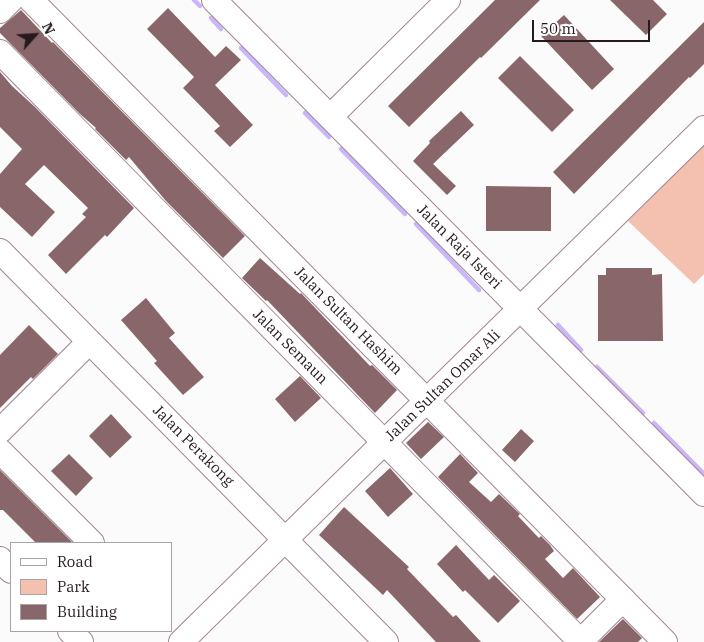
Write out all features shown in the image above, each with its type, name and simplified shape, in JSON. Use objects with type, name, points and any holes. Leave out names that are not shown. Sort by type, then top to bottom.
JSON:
[{"type":"street","points":[[0,11],[11,0]]},
{"type":"street","name":"Jalan Sultan Hashim","points":[[30,0],[665,642]]},
{"type":"street","name":"Jalan Raja Isteri","points":[[214,0],[704,494]]},
{"type":"street","points":[[330,117],[448,0]]},
{"type":"street","name":"Jalan Semaun","points":[[0,52],[581,642]]},
{"type":"street","name":"Jalan Sultan Omar Ali","points":[[182,636],[285,540],[704,128]]},
{"type":"street","name":"Jalan Perakong","points":[[0,251],[386,642]]},
{"type":"street","points":[[0,431],[89,342]]},
{"type":"street","points":[[0,451],[91,542]]},
{"type":"street","points":[[0,559],[10,570]]},
{"type":"street","points":[[581,642],[623,599]]},
{"type":"street","points":[[71,632],[81,642]]},
{"type":"green space","points":[[704,145],[704,274],[694,284],[628,221]]},
{"type":"building","points":[[495,0],[540,0],[409,127],[388,106]]},
{"type":"building","points":[[610,0],[653,0],[667,14],[646,35]]},
{"type":"building","points":[[168,8],[215,57],[226,46],[241,60],[215,85],[253,125],[230,147],[214,131],[220,126],[183,88],[194,77],[147,29]]},
{"type":"building","points":[[21,10],[245,236],[223,258],[166,201],[129,157],[126,160],[0,33],[0,28]]},
{"type":"building","points":[[564,15],[614,69],[592,90],[541,36]]},
{"type":"building","points":[[704,22],[704,64],[574,194],[553,172]]},
{"type":"building","points":[[520,56],[574,110],[552,132],[498,78]]},
{"type":"building","points":[[0,72],[134,208],[107,237],[105,235],[66,274],[48,255],[86,217],[82,214],[88,208],[44,165],[25,184],[55,212],[32,237],[0,207],[0,174],[22,149],[0,127]]},
{"type":"building","points":[[461,111],[474,125],[433,164],[456,186],[447,195],[413,161],[430,143],[429,141]]},
{"type":"building","points":[[486,186],[551,187],[551,231],[486,231]]},
{"type":"building","points":[[260,258],[301,293],[370,366],[372,365],[397,390],[375,413],[267,300],[242,278]]},
{"type":"building","points":[[606,268],[652,268],[652,275],[662,274],[663,341],[598,341],[598,275],[606,275]]},
{"type":"building","points":[[146,298],[175,333],[169,338],[204,377],[183,395],[154,363],[157,361],[121,320]]},
{"type":"building","points":[[29,325],[58,354],[33,379],[31,377],[0,408],[0,355]]},
{"type":"building","points":[[300,376],[321,398],[295,422],[275,399]]},
{"type":"building","points":[[111,414],[132,437],[110,458],[89,436]]},
{"type":"building","points":[[428,422],[444,437],[421,459],[406,443]]},
{"type":"building","points":[[521,429],[534,441],[515,462],[502,450]]},
{"type":"building","points":[[69,454],[93,478],[76,496],[51,471]]},
{"type":"building","points":[[460,454],[478,473],[469,482],[491,502],[499,494],[520,514],[518,516],[539,538],[541,536],[550,545],[554,551],[545,559],[563,578],[573,568],[600,597],[577,619],[438,477]]},
{"type":"building","points":[[390,468],[413,494],[388,517],[365,491]]},
{"type":"building","points":[[0,470],[72,542],[35,542],[3,510],[0,510]]},
{"type":"building","points":[[344,507],[409,567],[407,569],[453,617],[456,615],[481,642],[436,642],[387,590],[383,595],[319,535]]},
{"type":"building","points":[[456,545],[489,580],[494,575],[520,601],[498,623],[465,590],[463,592],[437,564]]},
{"type":"building","points":[[623,619],[642,638],[638,642],[599,642]]},
{"type":"waterway","points":[[194,0],[200,6]]},
{"type":"waterway","points":[[211,18],[221,29]]},
{"type":"waterway","points":[[241,48],[286,95]]},
{"type":"waterway","points":[[305,113],[329,137]]},
{"type":"waterway","points":[[341,149],[405,214]]},
{"type":"waterway","points":[[416,224],[479,290]]},
{"type":"waterway","points":[[558,325],[581,350]]},
{"type":"waterway","points":[[597,367],[643,413]]},
{"type":"waterway","points":[[654,423],[703,473]]}]
